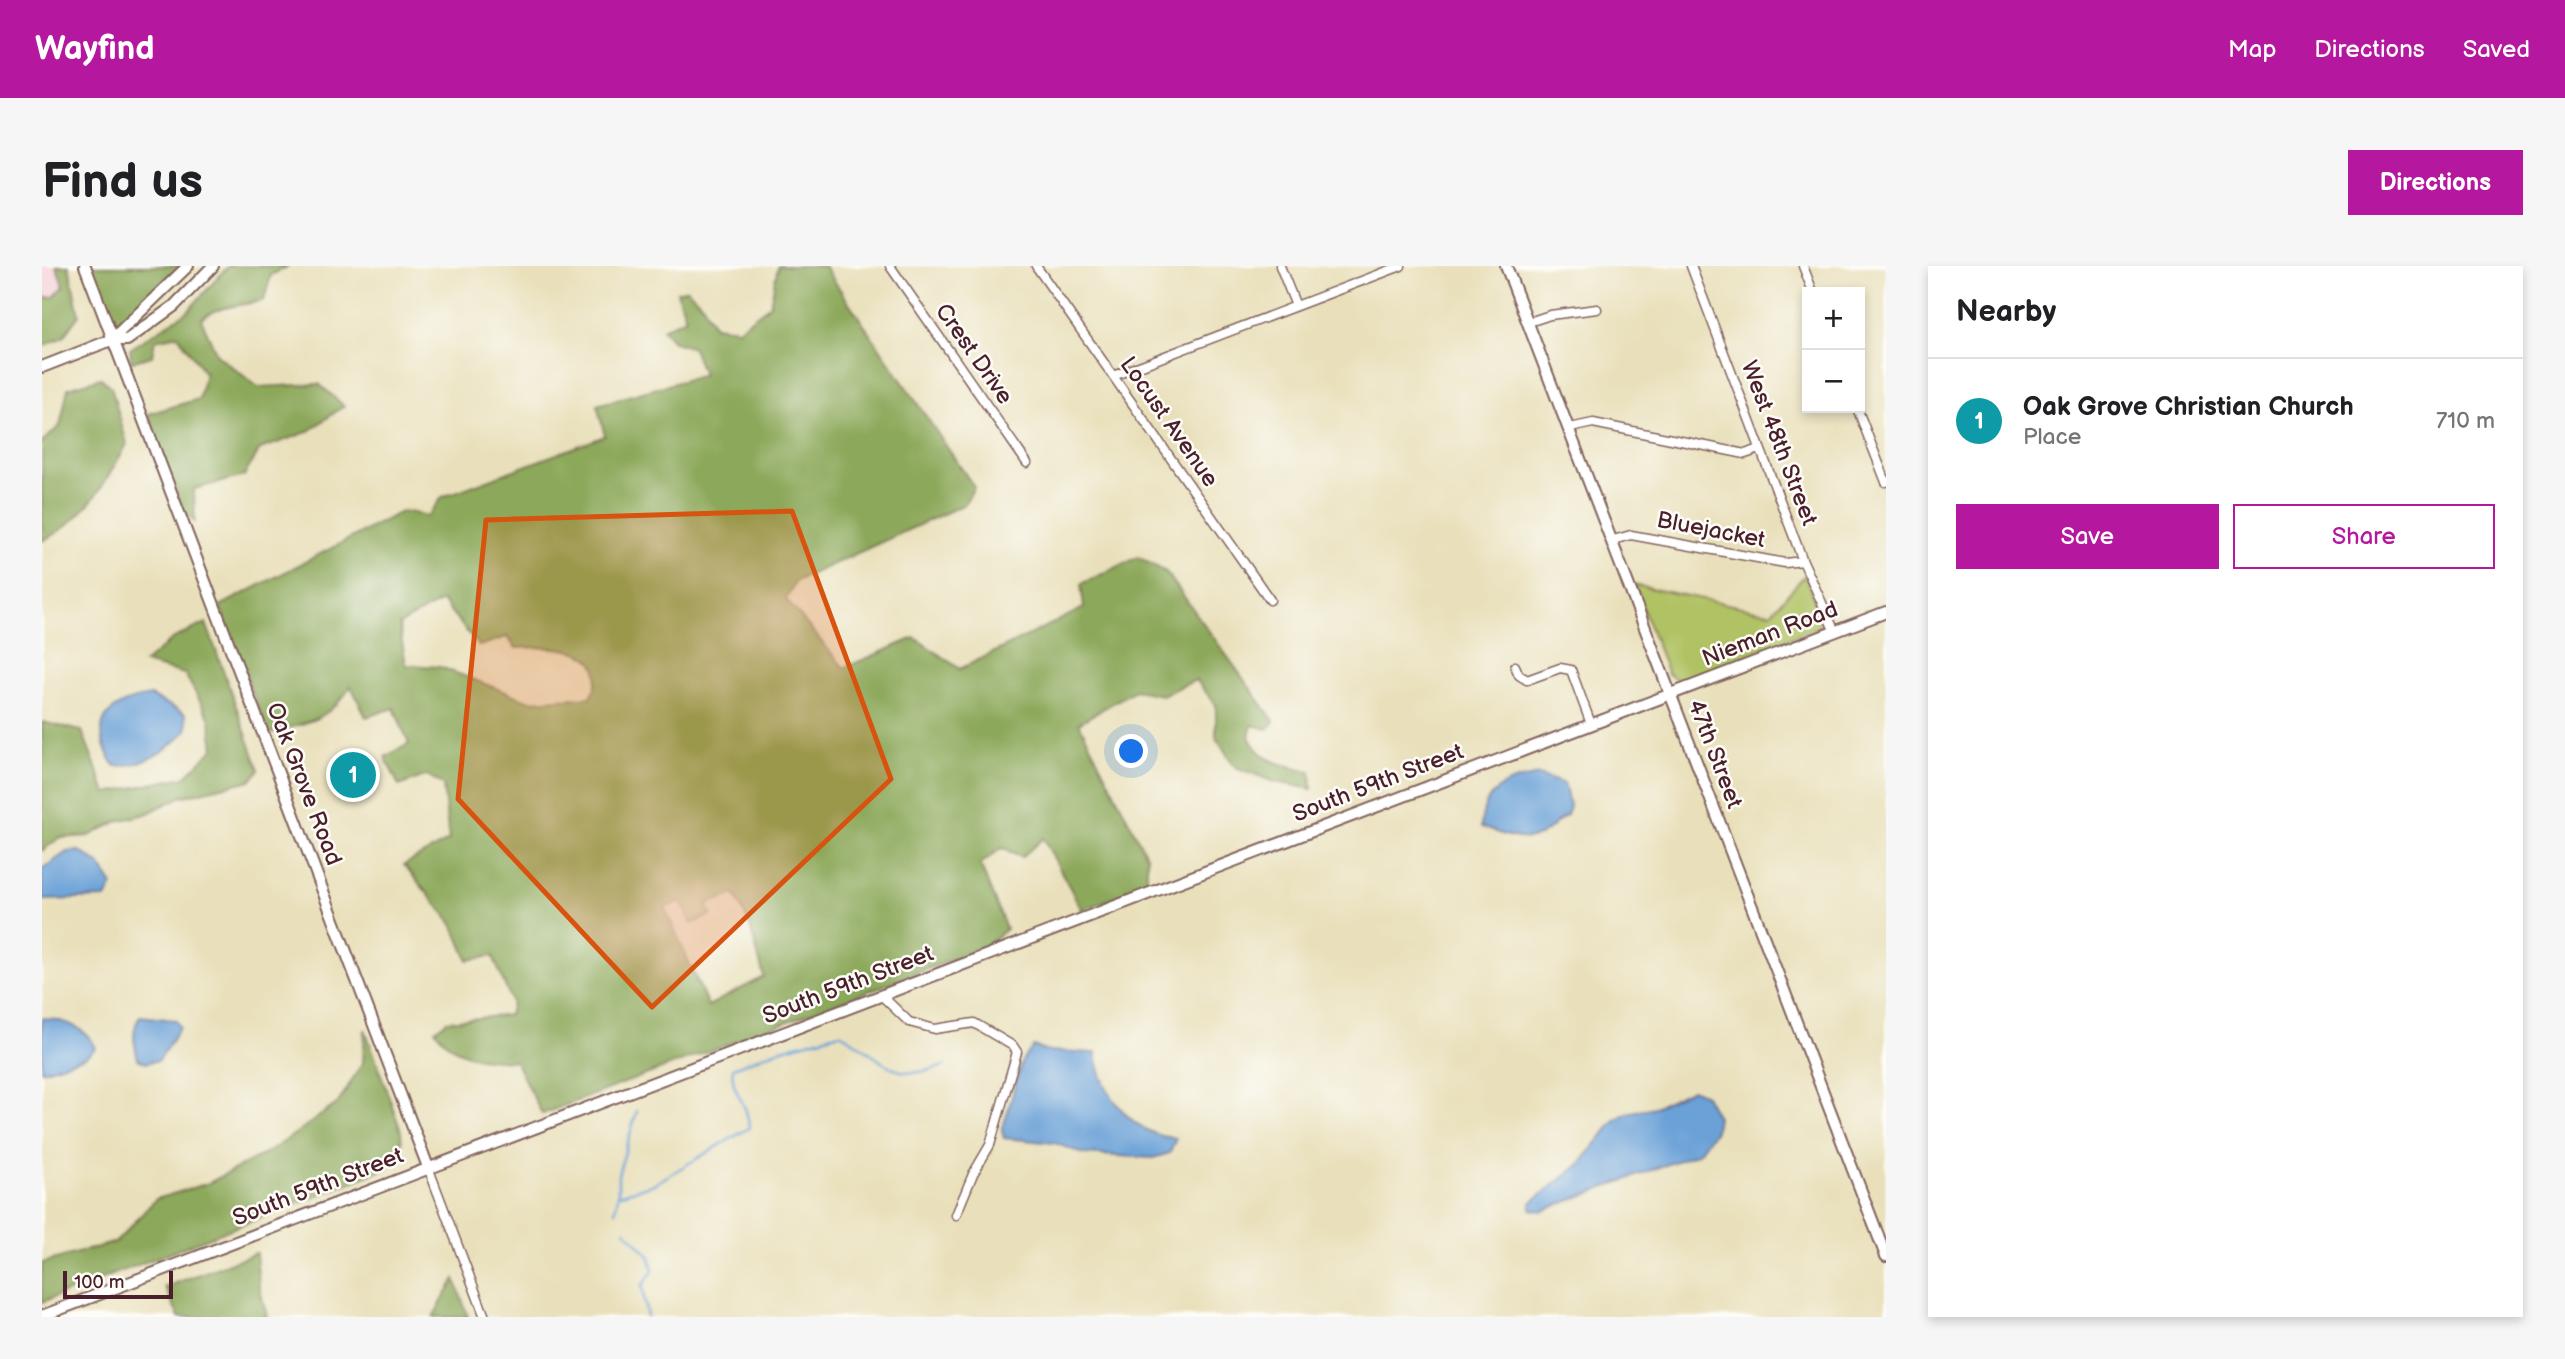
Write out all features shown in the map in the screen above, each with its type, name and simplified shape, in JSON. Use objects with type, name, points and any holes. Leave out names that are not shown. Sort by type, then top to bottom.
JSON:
[{"type":"main road","name":"Oak Grove Road","points":[[85,266],[428,1167]]},
{"type":"main road","points":[[111,340],[188,266]]},
{"type":"main road","points":[[42,367],[111,340],[127,340],[174,306],[213,266]]},
{"type":"main road","name":"47th Street","points":[[1506,266],[1886,1256]]},
{"type":"main road","name":"Nieman Road","points":[[1669,695],[1886,612]]},
{"type":"main road","name":"South 59th Street","points":[[42,1316],[1669,695]]},
{"type":"street","name":"Crest Drive","points":[[890,266],[1027,463]]},
{"type":"street","name":"Locust Avenue","points":[[1036,266],[1270,600]]},
{"type":"street","points":[[1280,266],[1296,306]]},
{"type":"street","name":"West 48th Street","points":[[1691,266],[1803,561],[1835,632]]},
{"type":"street","points":[[1803,266],[1811,287]]},
{"type":"street","points":[[1113,376],[1394,267]]},
{"type":"street","points":[[1529,322],[1550,315],[1597,309]]},
{"type":"street","points":[[1859,413],[1886,482]]},
{"type":"street","points":[[1570,428],[1593,423],[1745,454],[1760,449]]},
{"type":"street","name":"Bluejacket","points":[[1613,540],[1631,535],[1785,563],[1803,561]]},
{"type":"street","points":[[1515,666],[1518,676],[1527,680],[1560,668],[1571,670],[1591,724]]},
{"type":"street","points":[[881,995],[909,1022],[935,1029],[974,1023],[1013,1046],[1017,1052],[990,1145],[973,1174],[956,1215]]},
{"type":"street","name":"Oak Grove Road","points":[[428,1167],[485,1317]]},
{"type":"highlighted area","points":[[792,511],[891,779],[652,1007],[458,799],[486,520]]},
{"type":"shaded area","points":[[42,266],[56,266],[64,286],[54,298],[42,298]]},
{"type":"green space","points":[[56,266],[69,266],[79,315],[63,337],[42,347],[42,298],[54,297],[64,286]]},
{"type":"green space","points":[[91,266],[179,266],[142,303],[115,322],[108,318]]},
{"type":"green space","points":[[228,266],[289,266],[271,275],[264,300],[223,308],[201,319],[217,355],[258,387],[319,384],[344,406],[307,432],[260,449],[244,476],[194,489],[195,522],[183,511],[148,414],[199,399],[205,374],[178,335],[155,340],[152,356],[131,362],[130,349],[188,311]]},
{"type":"green space","points":[[778,266],[824,266],[974,487],[965,504],[796,581],[786,600],[844,668],[915,638],[960,669],[1084,608],[1081,584],[1138,557],[1166,572],[1274,721],[1268,729],[1252,725],[1249,737],[1255,746],[1275,762],[1311,771],[1312,789],[1275,782],[1235,767],[1216,737],[1216,705],[1196,680],[1162,695],[1135,690],[1079,723],[1147,857],[1147,885],[1082,910],[1043,838],[1022,857],[1002,848],[980,864],[1006,929],[983,948],[542,1114],[515,1061],[470,1056],[452,1047],[435,1030],[447,1021],[509,1015],[512,1003],[493,956],[468,960],[453,924],[404,865],[449,840],[443,785],[427,775],[399,786],[385,757],[409,744],[394,708],[366,717],[351,686],[325,714],[268,734],[220,606],[403,511],[428,516],[442,497],[605,436],[597,405],[703,375],[693,348],[674,342],[662,329],[686,318],[677,292],[687,289],[703,305],[714,326],[738,329],[770,305]],"holes":[[[442,601],[479,646],[507,637],[516,648],[561,649],[587,658],[595,666],[597,679],[591,697],[530,701],[440,667],[406,665],[399,625]],[[735,894],[750,926],[764,977],[708,1006],[665,908],[681,901],[692,924],[712,915],[707,904]]]},
{"type":"green space","points":[[101,378],[111,387],[127,444],[82,512],[42,541],[42,442],[60,426],[68,388]]},
{"type":"green space","points":[[1805,575],[1821,620],[1819,627],[1679,681],[1668,674],[1634,585],[1771,613]]},
{"type":"green space","points":[[206,623],[259,770],[251,780],[180,797],[146,814],[118,821],[89,836],[59,838],[42,851],[42,722],[82,731],[106,793],[185,777],[214,748],[210,719],[185,674],[144,663],[174,638]]},
{"type":"green space","points":[[365,1029],[401,1131],[402,1154],[386,1169],[42,1302],[42,1263],[116,1242],[156,1199],[209,1183],[275,1148],[338,1103],[363,1062]]},
{"type":"green space","points":[[256,1253],[259,1285],[267,1317],[179,1317],[165,1287]]},
{"type":"green space","points":[[455,1279],[468,1317],[433,1317]]},
{"type":"water","points":[[151,696],[186,714],[187,730],[155,756],[136,763],[115,766],[102,739],[102,727],[106,718],[122,704]]},
{"type":"water","points":[[1539,775],[1564,784],[1570,807],[1567,815],[1541,835],[1527,838],[1511,837],[1481,827],[1486,803],[1491,795],[1506,784]]},
{"type":"water","points":[[80,851],[99,864],[113,885],[106,898],[42,900],[42,869],[67,852]]},
{"type":"water","points":[[140,1016],[175,1020],[180,1027],[159,1060],[146,1063],[138,1059],[134,1032]]},
{"type":"water","points":[[42,1018],[74,1026],[87,1035],[96,1048],[85,1057],[42,1071]]},
{"type":"water","points":[[1034,1046],[1045,1051],[1096,1053],[1105,1083],[1122,1110],[1146,1130],[1176,1138],[1170,1153],[1153,1158],[1084,1154],[1055,1143],[1004,1138],[1002,1131],[1022,1061]]},
{"type":"water","points":[[1692,1089],[1705,1095],[1717,1117],[1715,1130],[1698,1153],[1542,1211],[1531,1209],[1531,1203],[1579,1165],[1615,1120],[1627,1113],[1655,1107]]},
{"type":"waterway","points":[[615,1211],[618,1195],[654,1184],[749,1128],[746,1111],[734,1083],[733,1068],[775,1051],[840,1033],[898,1070],[925,1071],[944,1066]]},
{"type":"waterway","points":[[618,1195],[618,1175],[637,1111]]},
{"type":"waterway","points":[[625,1230],[650,1257],[653,1271],[642,1286],[647,1317]]},
{"type":"place","name":"Oak Grove Christian Church","points":[[353,775]]}]
